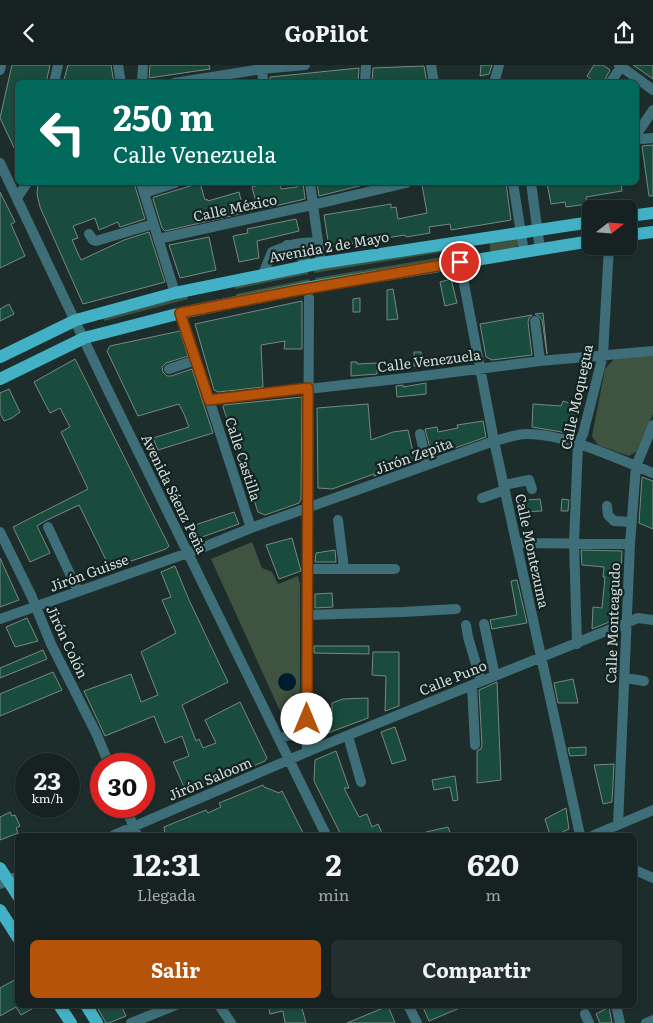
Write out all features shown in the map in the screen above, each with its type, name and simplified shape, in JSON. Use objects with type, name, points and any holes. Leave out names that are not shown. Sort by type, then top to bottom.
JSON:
[{"type":"main road","points":[[638,215],[653,213]]},
{"type":"main road","name":"Avenida 2 de Mayo","points":[[0,357],[76,321],[175,293],[316,264],[582,223]]},
{"type":"main road","points":[[638,234],[653,232]]},
{"type":"main road","points":[[471,239],[474,259]]},
{"type":"main road","points":[[0,379],[84,338],[180,313],[474,259],[582,242]]},
{"type":"main road","points":[[0,868],[15,891]]},
{"type":"main road","points":[[0,910],[15,933]]},
{"type":"main road","points":[[62,1008],[71,1023]]},
{"type":"main road","points":[[88,1008],[97,1023]]},
{"type":"street","points":[[0,70],[1,65]]},
{"type":"street","points":[[55,80],[58,65]]},
{"type":"street","points":[[118,65],[120,80]]},
{"type":"street","points":[[142,80],[143,65]]},
{"type":"street","points":[[190,80],[262,67],[305,65]]},
{"type":"street","points":[[365,80],[366,65]]},
{"type":"street","points":[[432,65],[434,80]]},
{"type":"street","points":[[494,80],[499,65]]},
{"type":"street","points":[[612,80],[620,66],[653,90]]},
{"type":"street","points":[[262,67],[263,80]]},
{"type":"street","points":[[639,131],[653,110]]},
{"type":"street","points":[[639,138],[653,138]]},
{"type":"street","name":"Avenida Sáenz Peña","points":[[0,163],[187,553],[325,833]]},
{"type":"street","points":[[17,198],[26,185]]},
{"type":"street","points":[[142,185],[175,293]]},
{"type":"street","points":[[144,193],[168,185]]},
{"type":"street","points":[[287,245],[316,264],[318,243],[310,185]]},
{"type":"street","name":"Calle México","points":[[158,239],[397,185]]},
{"type":"street","points":[[513,185],[524,251]]},
{"type":"street","points":[[531,185],[540,249]]},
{"type":"street","points":[[516,201],[522,208],[528,208],[532,205],[533,201]]},
{"type":"street","points":[[89,234],[93,241],[96,241],[154,224]]},
{"type":"street","points":[[263,274],[272,252],[287,245],[307,242],[318,243]]},
{"type":"street","name":"Calle Moquegua","points":[[577,643],[574,543],[578,444],[603,355],[609,255]]},
{"type":"street","name":"Calle Montezuma","points":[[462,273],[494,441],[580,833]]},
{"type":"street","points":[[307,752],[309,298]]},
{"type":"street","name":"Calle Castilla","points":[[180,313],[251,528]]},
{"type":"street","points":[[535,321],[540,361]]},
{"type":"street","name":"Calle Venezuela","points":[[209,400],[540,361],[653,351]]},
{"type":"street","points":[[169,369],[196,361]]},
{"type":"street","name":"Calle Monteagudo","points":[[618,825],[630,544],[636,466],[653,425]]},
{"type":"street","name":"Jirón Zepita","points":[[187,553],[251,528],[494,441],[529,433],[578,444],[653,473]]},
{"type":"street","points":[[420,434],[428,465]]},
{"type":"street","points":[[482,499],[504,487],[529,480],[532,489]]},
{"type":"street","points":[[607,506],[608,515],[614,521],[632,523]]},
{"type":"street","points":[[338,520],[344,569]]},
{"type":"street","points":[[48,527],[78,591]]},
{"type":"street","name":"Jirón Colón","points":[[0,532],[51,644],[104,753]]},
{"type":"street","points":[[516,543],[630,544]]},
{"type":"street","name":"Jirón Guisse","points":[[0,619],[187,553]]},
{"type":"street","points":[[307,569],[395,569]]},
{"type":"street","points":[[307,615],[394,613],[456,609]]},
{"type":"street","name":"Calle Puno","points":[[290,761],[307,752],[638,618],[653,620]]},
{"type":"street","points":[[484,624],[495,676]]},
{"type":"street","points":[[466,625],[476,683],[475,745]]},
{"type":"street","points":[[625,678],[644,681]]},
{"type":"street","points":[[279,738],[307,731]]},
{"type":"street","points":[[348,736],[361,782]]},
{"type":"street","name":"Jirón Saloom","points":[[135,831],[290,761]]},
{"type":"street","points":[[599,833],[653,810]]},
{"type":"street","points":[[130,818],[135,831]]},
{"type":"street","points":[[637,871],[653,879]]},
{"type":"street","points":[[131,1023],[168,1008]]},
{"type":"street","points":[[221,1008],[232,1023]]},
{"type":"street","points":[[410,1008],[417,1023]]},
{"type":"street","points":[[617,1008],[620,1023]]},
{"type":"street","points":[[646,1023],[653,1020]]},
{"type":"green space","points":[[517,239],[519,243],[515,249],[492,253],[490,251],[490,243]]},
{"type":"green space","points":[[454,247],[455,250],[314,273],[314,270]]},
{"type":"green space","points":[[455,255],[456,258],[315,281],[315,278]]},
{"type":"green space","points":[[308,271],[308,274],[235,289],[235,286]]},
{"type":"green space","points":[[309,279],[310,282],[236,297],[236,294]]},
{"type":"green space","points":[[187,296],[188,299],[104,321],[103,318]]},
{"type":"green space","points":[[653,355],[653,414],[636,452],[629,456],[598,445],[592,436],[605,369],[614,359]]},
{"type":"green space","points":[[252,542],[262,568],[272,572],[278,584],[298,576],[300,585],[300,716],[285,722],[211,559]]},
{"type":"water","points":[[283,673],[291,673],[296,678],[294,689],[283,691],[278,686],[278,678]]},
{"type":"building","points":[[12,65],[50,65],[47,80],[15,80],[15,150],[0,118]]},
{"type":"building","points":[[68,65],[111,65],[114,80],[64,80]]},
{"type":"building","points":[[150,65],[209,65],[210,69],[149,78]]},
{"type":"building","points":[[481,65],[492,65],[489,74],[480,76]]},
{"type":"building","points":[[594,65],[603,65],[610,70],[605,80],[592,80],[587,76]]},
{"type":"building","points":[[633,65],[653,65],[653,79]]},
{"type":"building","points":[[424,66],[426,80],[372,80],[373,68]]},
{"type":"building","points":[[359,68],[358,80],[270,80],[270,77]]},
{"type":"building","points":[[653,145],[653,196],[649,196],[642,146]]},
{"type":"building","points":[[38,185],[135,185],[145,219],[120,227],[118,222],[99,230],[95,218],[73,226],[78,238],[72,240],[81,260],[124,240],[149,232],[165,282],[83,304],[40,207],[37,194]]},
{"type":"building","points":[[193,185],[201,185],[205,200],[207,199],[208,201],[239,192],[244,213],[165,231],[162,228],[154,197]]},
{"type":"building","points":[[280,185],[281,189],[303,185],[305,199],[258,210],[252,187]]},
{"type":"building","points":[[317,185],[363,185],[319,196]]},
{"type":"building","points":[[422,185],[506,185],[511,220],[451,230],[450,224],[429,227],[430,233],[329,247],[324,215],[391,204],[391,208],[396,207],[398,219],[427,213]]},
{"type":"building","points":[[547,185],[621,185],[622,191],[586,197],[586,200],[582,200],[582,205],[566,207],[565,202],[551,204]]},
{"type":"building","points":[[0,192],[15,222],[11,224],[25,256],[0,268]]},
{"type":"building","points":[[296,219],[299,231],[257,241],[259,258],[239,262],[233,236],[248,233],[247,229]]},
{"type":"building","points":[[209,237],[216,270],[180,278],[169,245]]},
{"type":"building","points":[[451,279],[457,303],[445,306],[440,282]]},
{"type":"building","points":[[393,289],[398,319],[387,320],[387,290]]},
{"type":"building","points":[[360,298],[360,312],[353,312],[353,299]]},
{"type":"building","points":[[302,301],[302,349],[284,349],[285,341],[261,345],[263,387],[218,392],[214,390],[195,324]]},
{"type":"building","points":[[9,304],[14,314],[0,321],[0,309]]},
{"type":"building","points":[[543,313],[547,354],[542,320],[535,314]]},
{"type":"building","points":[[532,315],[528,322],[532,355],[492,360],[486,357],[480,324]]},
{"type":"building","points":[[180,331],[188,356],[166,363],[162,367],[163,372],[167,376],[171,376],[192,369],[213,433],[158,450],[153,438],[189,427],[179,404],[138,416],[107,351],[110,346]]},
{"type":"building","points":[[414,352],[421,352],[421,366],[414,366]]},
{"type":"building","points":[[75,359],[169,546],[166,549],[108,569],[106,560],[79,505],[37,526],[50,553],[30,562],[13,527],[88,489],[61,432],[70,427],[60,408],[50,413],[34,382]]},
{"type":"building","points":[[351,362],[357,362],[357,364],[377,363],[377,374],[351,376]]},
{"type":"building","points":[[426,383],[426,394],[397,397],[396,386],[403,385],[403,387]]},
{"type":"building","points":[[9,389],[20,412],[4,421],[0,413],[0,393]]},
{"type":"building","points":[[302,397],[301,499],[299,503],[265,515],[258,512],[223,407],[224,405]]},
{"type":"building","points":[[563,401],[580,406],[573,434],[532,427],[533,404],[561,406]]},
{"type":"building","points":[[368,404],[371,440],[393,432],[408,430],[415,461],[332,489],[318,488],[317,408]]},
{"type":"building","points":[[483,421],[486,437],[432,456],[425,429],[437,427],[438,432],[458,428],[457,425]]},
{"type":"building","points":[[642,477],[653,481],[653,529],[639,523]]},
{"type":"building","points":[[540,499],[542,511],[518,512],[516,501]]},
{"type":"building","points":[[562,499],[569,500],[568,511],[561,511]]},
{"type":"building","points":[[234,512],[239,524],[199,538],[192,526]]},
{"type":"building","points":[[292,538],[301,571],[279,579],[266,545]]},
{"type":"building","points":[[335,550],[336,562],[315,562],[316,553]]},
{"type":"building","points":[[581,550],[622,551],[619,618],[592,629],[593,607],[602,608],[604,567],[582,565]]},
{"type":"building","points":[[0,558],[19,600],[0,607]]},
{"type":"building","points":[[175,566],[228,682],[182,705],[196,741],[199,739],[203,748],[216,743],[205,720],[240,702],[267,758],[265,761],[187,794],[173,762],[189,756],[182,736],[165,743],[154,716],[105,736],[84,691],[131,674],[141,702],[158,695],[141,652],[176,633],[162,600],[171,597],[161,572]]},
{"type":"building","points":[[517,580],[527,623],[492,629],[490,620],[517,615],[511,581]]},
{"type":"building","points":[[332,593],[333,607],[315,608],[315,594]]},
{"type":"building","points":[[27,618],[38,641],[15,647],[6,627]]},
{"type":"building","points":[[314,646],[369,646],[369,654],[314,653]]},
{"type":"building","points":[[43,650],[47,659],[0,678],[0,668]]},
{"type":"building","points":[[373,652],[399,652],[399,706],[385,711],[386,676],[372,675]]},
{"type":"building","points":[[53,672],[62,690],[0,716],[0,694]]},
{"type":"building","points":[[573,679],[578,703],[558,703],[554,683]]},
{"type":"building","points":[[497,682],[501,780],[477,783],[477,751],[481,749],[482,745],[479,690]]},
{"type":"building","points":[[368,698],[368,718],[317,737],[314,732],[314,719],[332,715],[332,703],[343,699]]},
{"type":"building","points":[[395,727],[406,760],[392,764],[381,732]]},
{"type":"building","points":[[586,747],[586,755],[570,756],[568,748]]},
{"type":"building","points":[[336,751],[349,788],[344,788],[359,817],[367,814],[372,827],[378,824],[382,833],[340,833],[314,781],[315,760]]},
{"type":"building","points":[[614,764],[612,802],[603,804],[594,765]]},
{"type":"building","points":[[455,776],[458,800],[453,801],[450,787],[434,790],[432,780]]},
{"type":"building","points":[[263,785],[279,793],[282,791],[303,833],[165,833],[164,827],[206,810],[208,813],[221,807],[219,803]]},
{"type":"building","points":[[566,808],[569,829],[560,833],[549,833],[545,819]]},
{"type":"building","points":[[10,812],[12,816],[15,815],[20,826],[16,828],[18,833],[0,840],[0,817]]},
{"type":"building","points":[[448,827],[450,833],[426,833]]},
{"type":"building","points":[[15,980],[15,1008],[0,1016],[0,988]]},
{"type":"building","points":[[17,1008],[34,1008],[21,1015]]},
{"type":"building","points":[[122,1008],[126,1016],[106,1023],[98,1009]]},
{"type":"building","points":[[269,1008],[302,1008],[306,1023],[285,1023],[283,1011],[270,1014]]},
{"type":"building","points":[[383,1008],[389,1008],[395,1023],[347,1023]]},
{"type":"building","points":[[423,1008],[460,1008],[429,1021]]},
{"type":"building","points":[[609,1008],[612,1023],[600,1023],[596,1014]]},
{"type":"route","points":[[307,719],[308,388],[209,400],[180,313],[460,262]]}]
